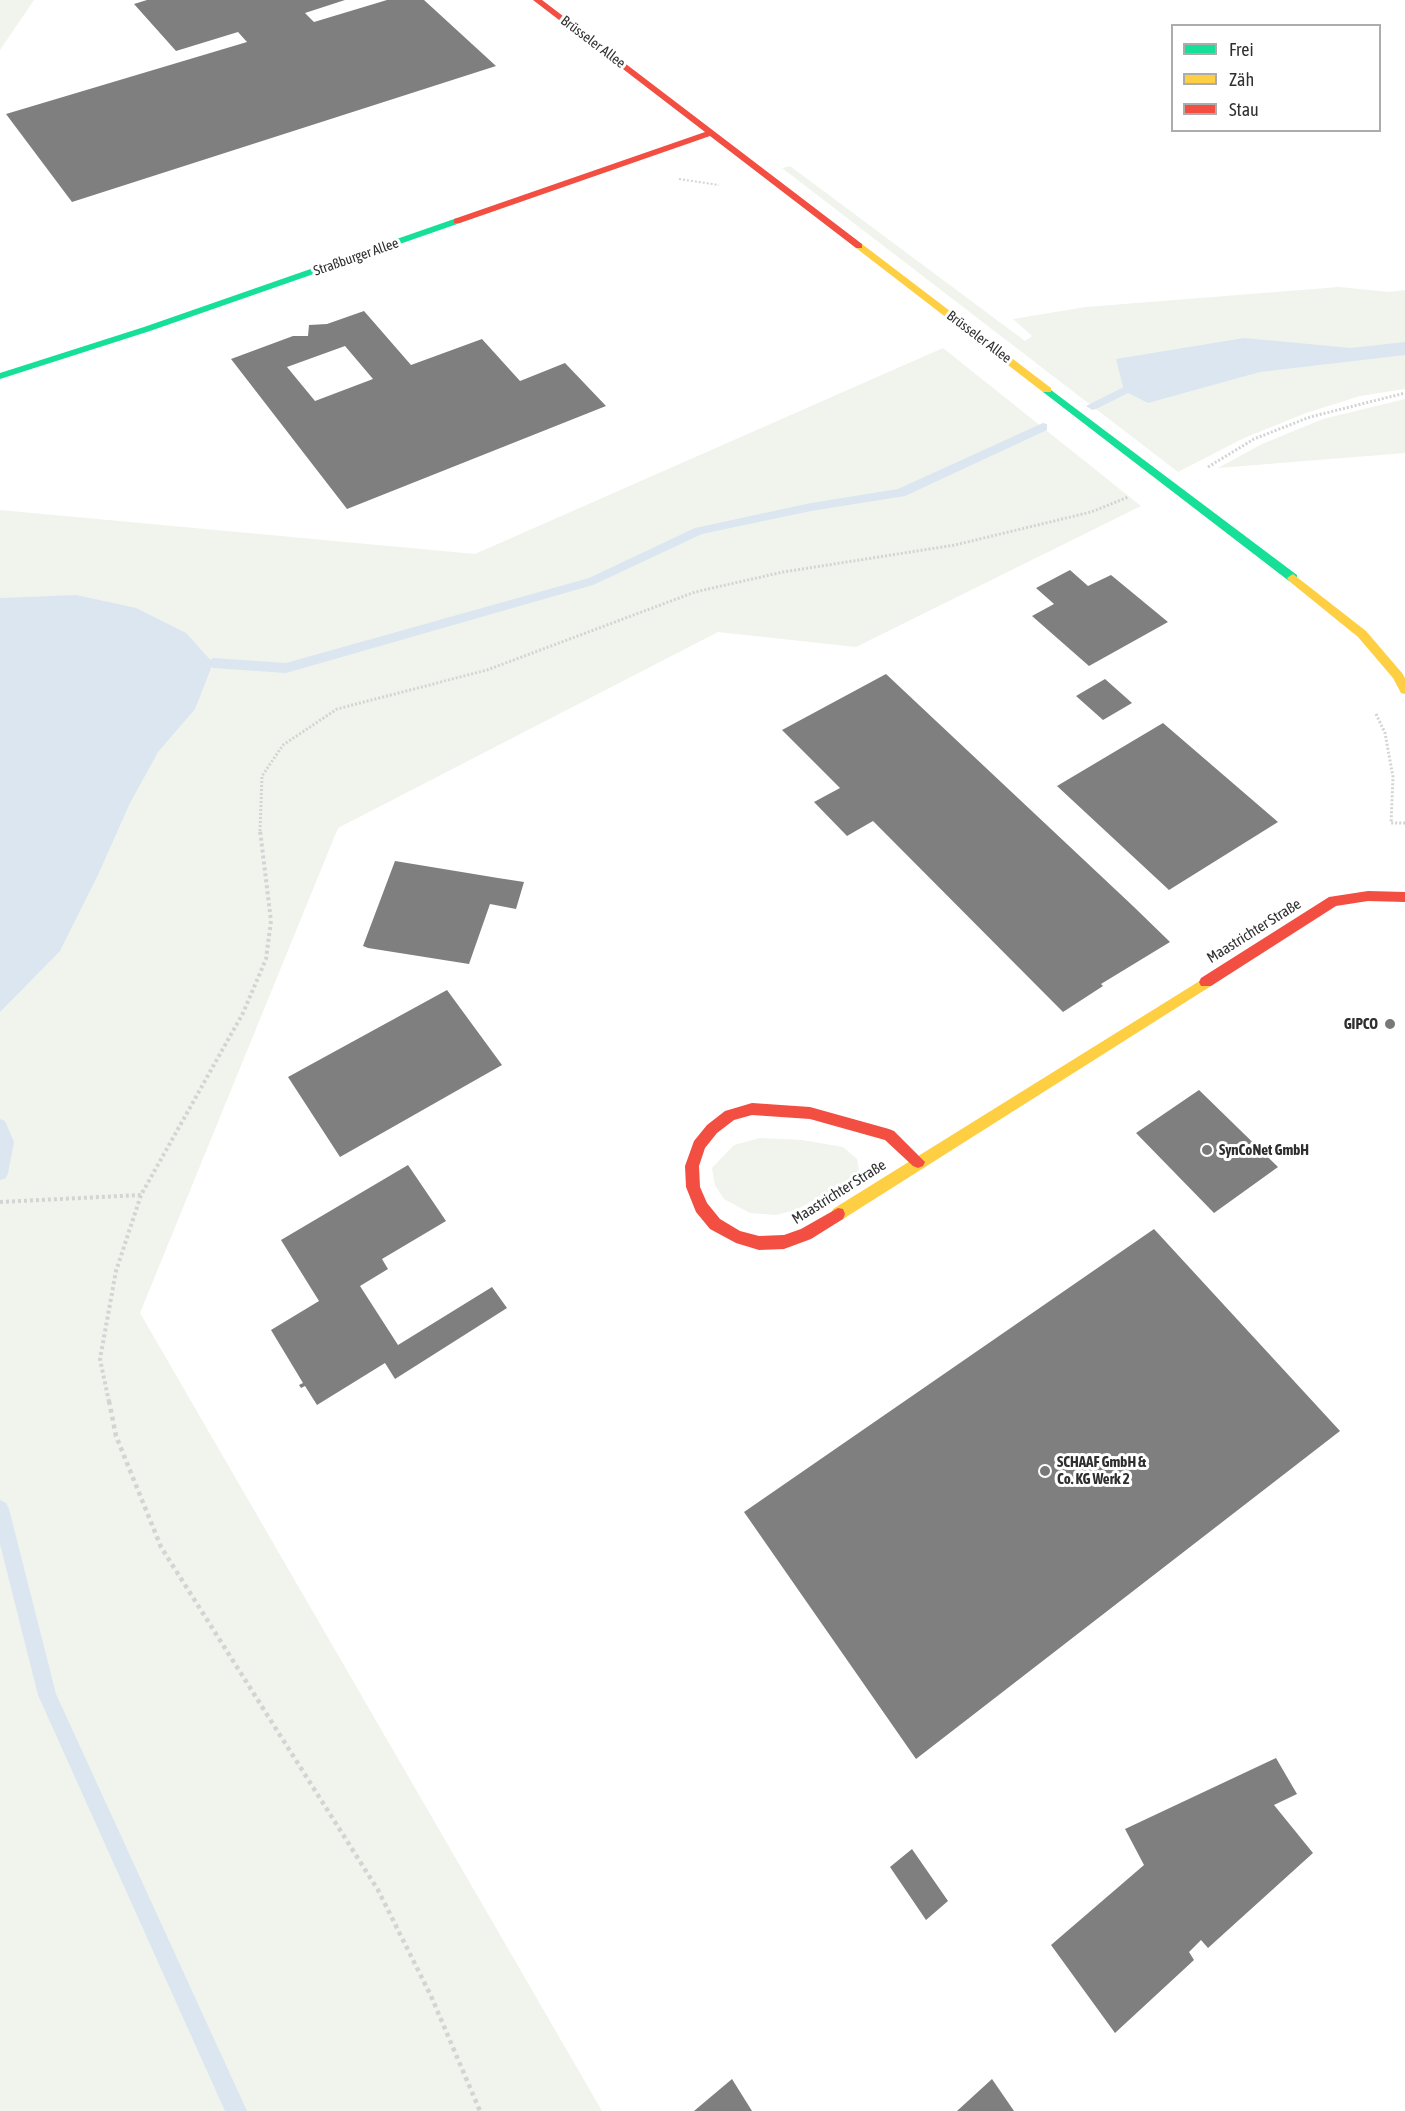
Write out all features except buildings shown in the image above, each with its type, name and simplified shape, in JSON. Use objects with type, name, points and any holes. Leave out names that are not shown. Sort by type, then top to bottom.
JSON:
[{"type":"street","name":"Brüsseler Allee","points":[[537,0],[1168,481],[1362,634],[1398,676],[1405,690]]},
{"type":"street","name":"Straßburger Allee","points":[[0,376],[147,329],[711,133]]},
{"type":"street","name":"Maastrichter Straße","points":[[918,1162],[889,1135],[810,1113],[752,1109],[730,1116],[712,1129],[699,1145],[692,1166],[693,1187],[701,1207],[715,1224],[736,1236],[759,1243],[784,1242],[806,1234],[1334,901],[1368,896],[1405,897]]},
{"type":"path","points":[[668,178],[725,185]]},
{"type":"path","points":[[480,2111],[430,1996],[378,1890],[161,1547],[116,1436],[100,1359],[116,1271],[141,1195],[243,1013],[266,960],[271,921],[264,882],[259,823],[262,776],[283,746],[337,709],[487,670],[696,592],[783,572],[955,545],[1091,512],[1203,469],[1254,439],[1310,417],[1405,393]]},
{"type":"path","points":[[1373,708],[1385,733],[1393,777],[1391,823],[1405,823]]},
{"type":"path","points":[[0,1202],[141,1195]]},
{"type":"shaded area","points":[[0,0],[34,0],[0,50]]},
{"type":"shaded area","points":[[790,166],[1025,341],[1032,336],[1013,319],[1086,307],[1339,287],[1389,292],[1405,290],[1405,389],[1360,396],[1306,413],[1244,438],[1178,472],[782,168]]},
{"type":"shaded area","points":[[1244,338],[1351,348],[1405,342],[1405,355],[1260,372],[1148,403],[1124,391],[1116,359]]},
{"type":"shaded area","points":[[943,348],[1141,506],[856,647],[718,632],[338,828],[140,1313],[602,2111],[0,2111],[0,510],[475,554]]},
{"type":"shaded area","points":[[1405,399],[1405,453],[1218,468],[1262,444],[1323,419]]},
{"type":"shaded area","points":[[76,595],[136,608],[186,633],[213,663],[195,709],[158,752],[130,803],[97,877],[60,951],[0,1012],[0,598]]},
{"type":"shaded area","points":[[760,1138],[802,1140],[843,1147],[857,1159],[859,1171],[841,1185],[796,1210],[776,1215],[750,1213],[724,1199],[715,1185],[712,1168],[734,1145]]},
{"type":"waterway","points":[[1092,406],[1124,391]]},
{"type":"waterway","points":[[213,663],[286,668],[593,581],[699,531],[811,507],[901,493],[1043,427]]},
{"type":"waterway","points":[[0,1126],[6,1142],[0,1173]]},
{"type":"waterway","points":[[0,1509],[47,1695],[236,2111]]},
{"type":"traffic: fast","points":[[0,376],[147,329],[457,221]]},
{"type":"traffic: fast","points":[[1047,390],[1293,578]]},
{"type":"traffic: slow","points":[[859,246],[1047,390]]},
{"type":"traffic: slow","points":[[1293,578],[1362,634],[1398,676],[1405,690]]},
{"type":"traffic: slow","points":[[838,1214],[1206,982]]},
{"type":"traffic: jam","points":[[537,0],[859,246]]},
{"type":"traffic: jam","points":[[457,221],[711,133]]},
{"type":"traffic: jam","points":[[1206,982],[1333,901],[1368,896],[1405,897]]},
{"type":"traffic: jam","points":[[838,1214],[806,1234],[784,1242],[759,1243],[736,1236],[715,1224],[701,1207],[693,1187],[692,1166],[699,1145],[712,1129],[730,1115],[752,1109],[810,1113],[889,1135],[918,1162]]},
{"type":"place","name":"GIPCO","points":[[1390,1024]]},
{"type":"place","name":"SynCoNet GmbH","points":[[1207,1150]]},
{"type":"place","name":"SCHAAF GmbH & Co. KG Werk 2","points":[[1045,1471]]}]
